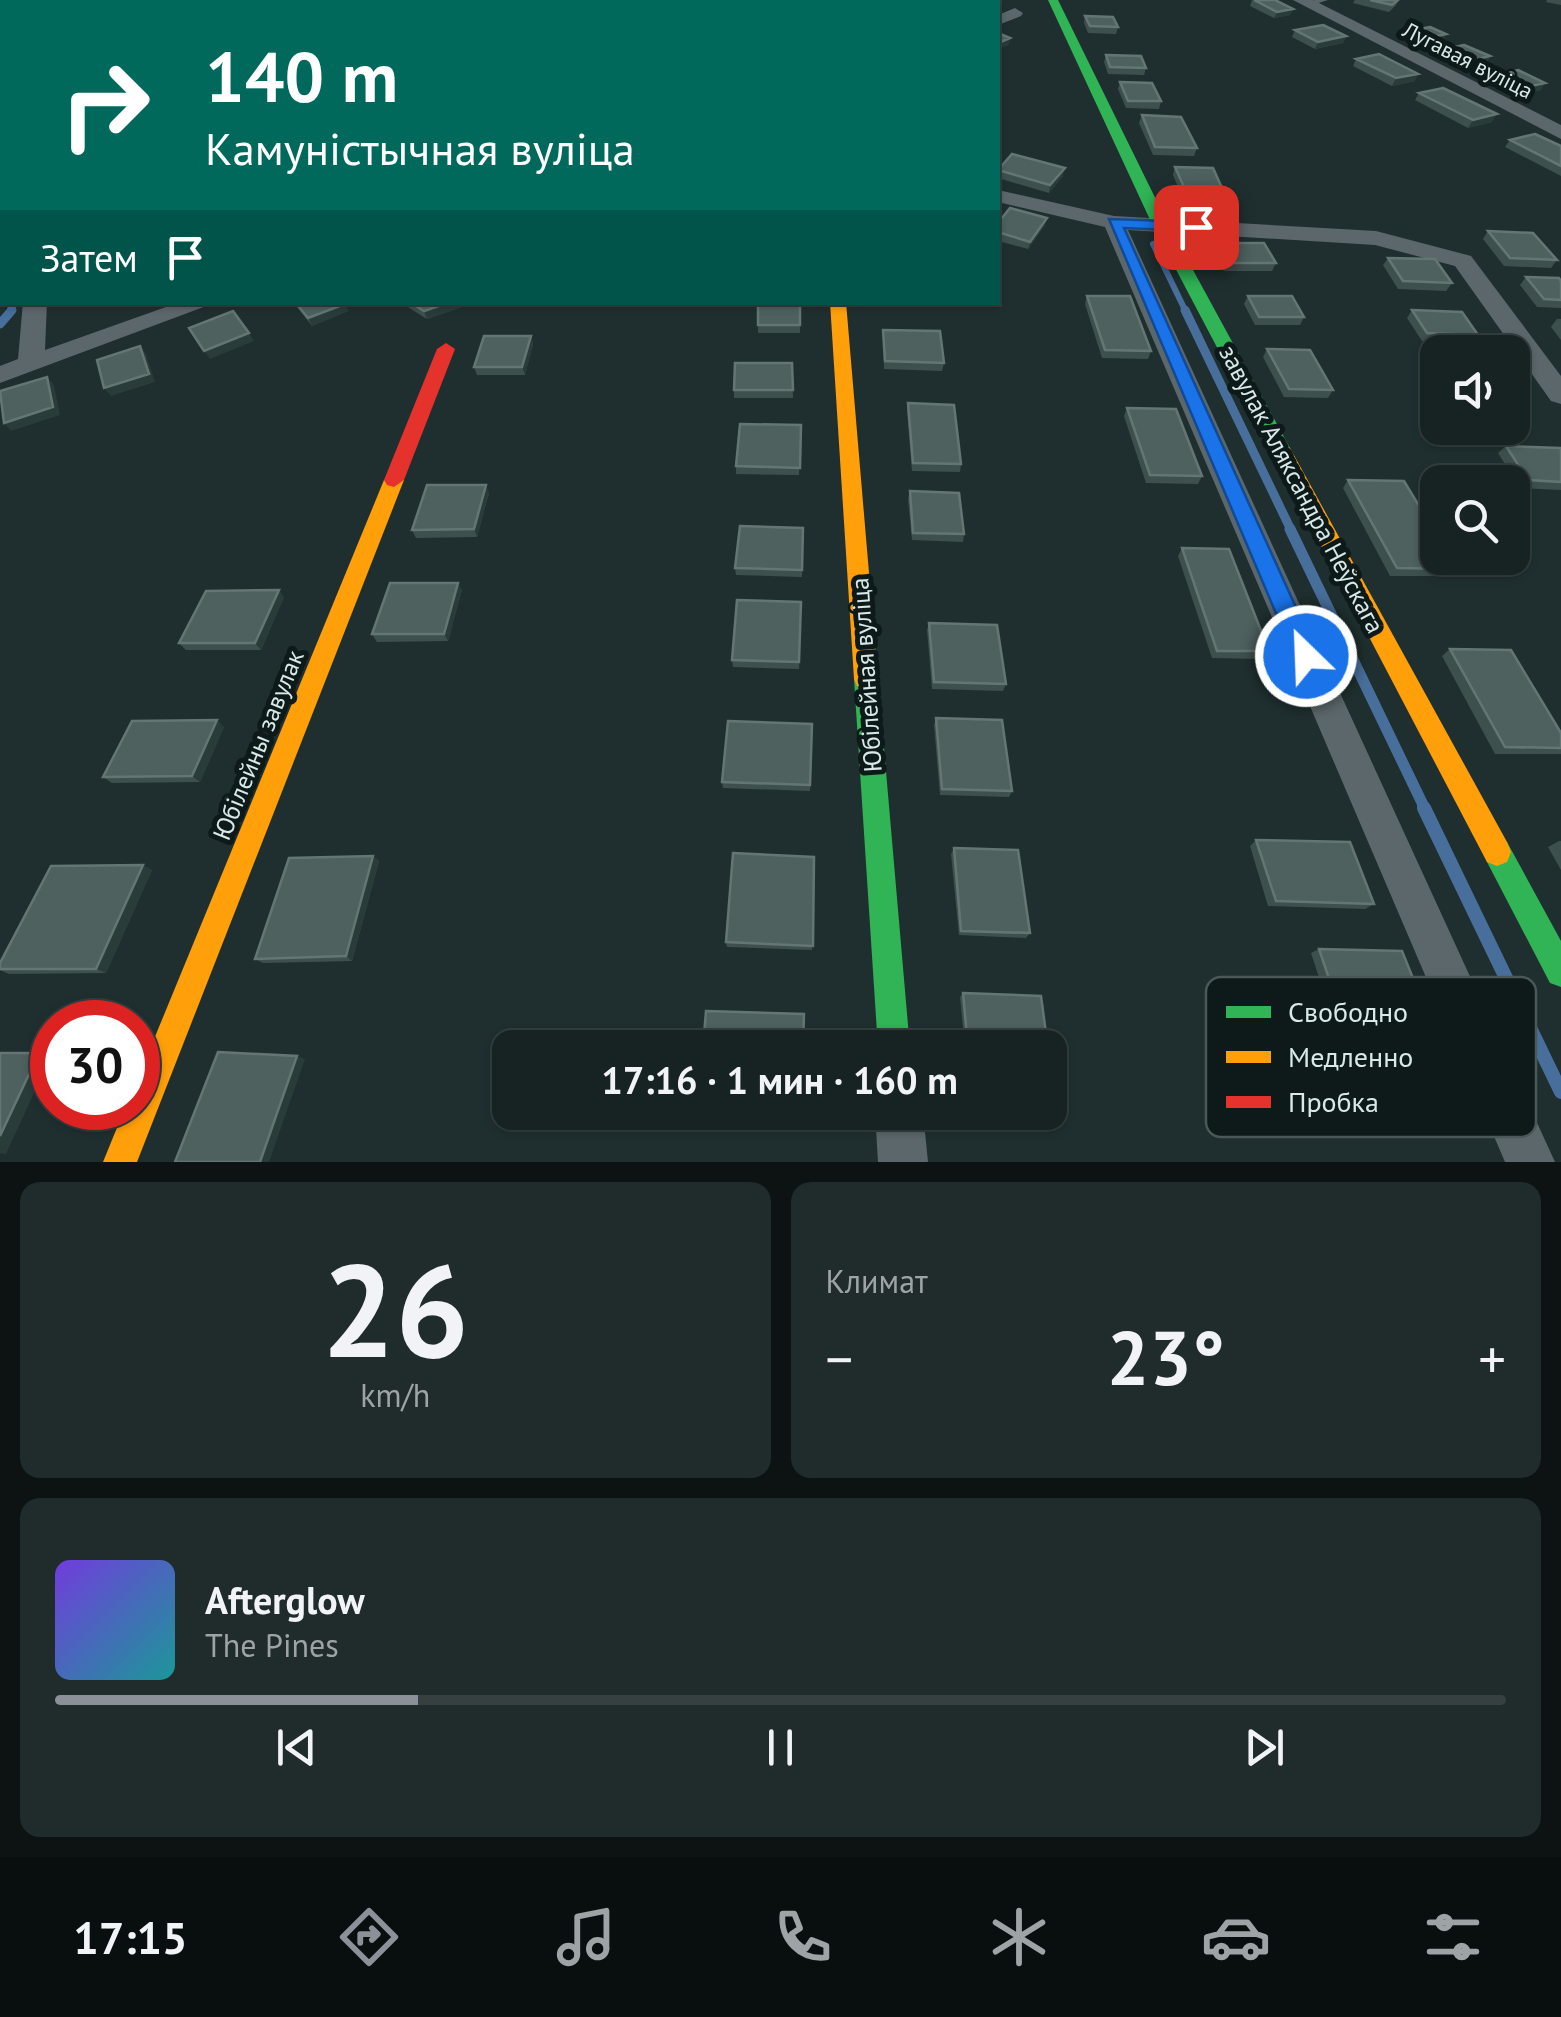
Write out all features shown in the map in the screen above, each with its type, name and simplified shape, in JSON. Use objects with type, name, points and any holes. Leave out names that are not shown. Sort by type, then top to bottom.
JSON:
[{"type":"street","name":"завулак Аляксандра Неўскага","points":[[1053,0],[1160,224],[1561,972]]},
{"type":"street","name":"Лугавая вуліца","points":[[1311,1],[1561,133]]},
{"type":"street","points":[[1000,19],[1015,13]]},
{"type":"street","points":[[1000,196],[1114,222],[1376,238],[1463,261],[1561,396]]},
{"type":"street","name":"завулак Аляксандра Неўскага","points":[[1114,222],[1448,977]]},
{"type":"street","points":[[31,364],[35,305]]},
{"type":"street","points":[[0,374],[197,305]]},
{"type":"street","name":"Юбілейная вуліца","points":[[838,305],[893,1030]]},
{"type":"street","name":"Юбілейны завулак","points":[[120,1162],[446,349]]},
{"type":"street","points":[[900,1130],[903,1162]]},
{"type":"street","name":"завулак Аляксандра Неўскага","points":[[1519,1137],[1530,1162]]},
{"type":"building","points":[[1254,0],[1275,0],[1293,9],[1277,12]]},
{"type":"building","points":[[1370,0],[1398,0],[1392,5]]},
{"type":"building","points":[[1085,16],[1113,17],[1118,27],[1090,26]]},
{"type":"building","points":[[1323,25],[1346,36],[1318,42],[1295,30]]},
{"type":"building","points":[[1430,27],[1446,34],[1423,39],[1407,31]]},
{"type":"building","points":[[1464,45],[1490,56],[1466,62],[1440,50]]},
{"type":"building","points":[[1379,54],[1418,74],[1396,78],[1356,59]]},
{"type":"building","points":[[1106,55],[1141,56],[1146,68],[1110,67]]},
{"type":"building","points":[[1518,70],[1545,83],[1522,88],[1495,76]]},
{"type":"building","points":[[1120,82],[1152,83],[1161,101],[1128,101]]},
{"type":"building","points":[[1443,88],[1497,114],[1473,120],[1419,93]]},
{"type":"building","points":[[1142,115],[1181,117],[1197,148],[1155,147]]},
{"type":"building","points":[[1535,134],[1561,146],[1561,166],[1510,140]]},
{"type":"building","points":[[1012,154],[1065,168],[1050,185],[1000,168]]},
{"type":"building","points":[[1175,167],[1213,168],[1222,188],[1184,187]]},
{"type":"building","points":[[1010,208],[1047,218],[1030,242],[1000,233],[1000,220]]},
{"type":"building","points":[[1488,231],[1533,233],[1557,260],[1510,258]]},
{"type":"building","points":[[1217,243],[1264,243],[1276,263],[1228,263]]},
{"type":"building","points":[[1388,258],[1435,259],[1452,283],[1403,281]]},
{"type":"building","points":[[1526,277],[1559,278],[1561,300],[1544,299]]},
{"type":"building","points":[[1087,296],[1130,296],[1151,351],[1105,350]]},
{"type":"building","points":[[1248,296],[1292,296],[1304,317],[1259,317]]},
{"type":"building","points":[[297,305],[342,305],[308,318]]},
{"type":"building","points":[[415,305],[441,305],[424,311]]},
{"type":"building","points":[[758,305],[800,305],[800,325],[758,325]]},
{"type":"building","points":[[1412,310],[1462,312],[1478,335],[1427,333]]},
{"type":"building","points":[[233,311],[249,333],[204,351],[189,328]]},
{"type":"building","points":[[883,330],[940,331],[944,363],[885,361]]},
{"type":"building","points":[[484,336],[531,336],[522,367],[474,367]]},
{"type":"building","points":[[140,346],[149,374],[104,388],[97,360]]},
{"type":"building","points":[[1267,349],[1310,350],[1333,390],[1289,389]]},
{"type":"building","points":[[735,363],[792,363],[793,390],[734,390]]},
{"type":"building","points":[[47,377],[53,407],[4,423],[0,391]]},
{"type":"building","points":[[908,403],[954,405],[961,464],[913,463]]},
{"type":"building","points":[[1127,408],[1176,409],[1202,476],[1150,475]]},
{"type":"building","points":[[740,424],[801,425],[800,468],[736,466]]},
{"type":"building","points":[[1506,446],[1561,448],[1561,482],[1530,480],[1530,465],[1518,465]]},
{"type":"building","points":[[1348,480],[1404,481],[1420,507],[1420,568],[1397,568]]},
{"type":"building","points":[[427,485],[486,485],[474,529],[412,530]]},
{"type":"building","points":[[910,491],[959,493],[964,534],[913,533]]},
{"type":"building","points":[[740,526],[803,528],[802,570],[735,568]]},
{"type":"building","points":[[1182,548],[1229,549],[1269,651],[1217,651]]},
{"type":"building","points":[[390,583],[458,583],[444,634],[372,634]]},
{"type":"building","points":[[279,590],[255,643],[179,643],[206,591]]},
{"type":"building","points":[[737,600],[801,602],[799,662],[732,660]]},
{"type":"building","points":[[929,623],[997,625],[1006,684],[934,682]]},
{"type":"building","points":[[1450,649],[1511,650],[1561,733],[1561,748],[1505,747]]},
{"type":"building","points":[[936,718],[1002,720],[1012,791],[942,789]]},
{"type":"building","points":[[217,720],[192,776],[103,777],[132,721]]},
{"type":"building","points":[[728,721],[812,724],[810,785],[722,782]]},
{"type":"building","points":[[1256,840],[1350,842],[1374,904],[1276,901]]},
{"type":"building","points":[[954,848],[1018,850],[1030,933],[961,931]]},
{"type":"building","points":[[733,853],[814,857],[813,946],[726,942]]},
{"type":"building","points":[[373,856],[346,956],[255,959],[289,858]]},
{"type":"building","points":[[143,865],[96,969],[0,969],[51,866]]},
{"type":"building","points":[[1319,949],[1402,951],[1412,977],[1328,977]]},
{"type":"building","points":[[963,993],[1041,996],[1046,1030],[966,1030]]},
{"type":"building","points":[[706,1011],[804,1014],[804,1030],[704,1030]]},
{"type":"building","points":[[218,1052],[297,1056],[260,1162],[175,1162]]},
{"type":"building","points":[[0,1053],[30,1053],[30,1072],[0,1136]]},
{"type":"waterway","points":[[1153,244],[1186,312]]},
{"type":"waterway","points":[[10,305],[11,311]]},
{"type":"waterway","points":[[1185,310],[1292,532]]},
{"type":"waterway","points":[[0,324],[11,311]]},
{"type":"waterway","points":[[1290,529],[1426,811]]},
{"type":"waterway","points":[[1424,808],[1506,977]]},
{"type":"waterway","points":[[1536,1040],[1561,1092]]},
{"type":"traffic: fast","points":[[1053,0],[1160,224],[1280,448]]},
{"type":"traffic: fast","points":[[866,679],[893,1030]]},
{"type":"traffic: fast","points":[[1497,852],[1561,972]]},
{"type":"traffic: slow","points":[[838,305],[866,679]]},
{"type":"traffic: slow","points":[[1280,448],[1497,852]]},
{"type":"traffic: slow","points":[[120,1162],[394,480]]},
{"type":"traffic: jam","points":[[394,480],[446,349]]},
{"type":"route","points":[[1196,227],[1114,222],[1306,656]]}]
